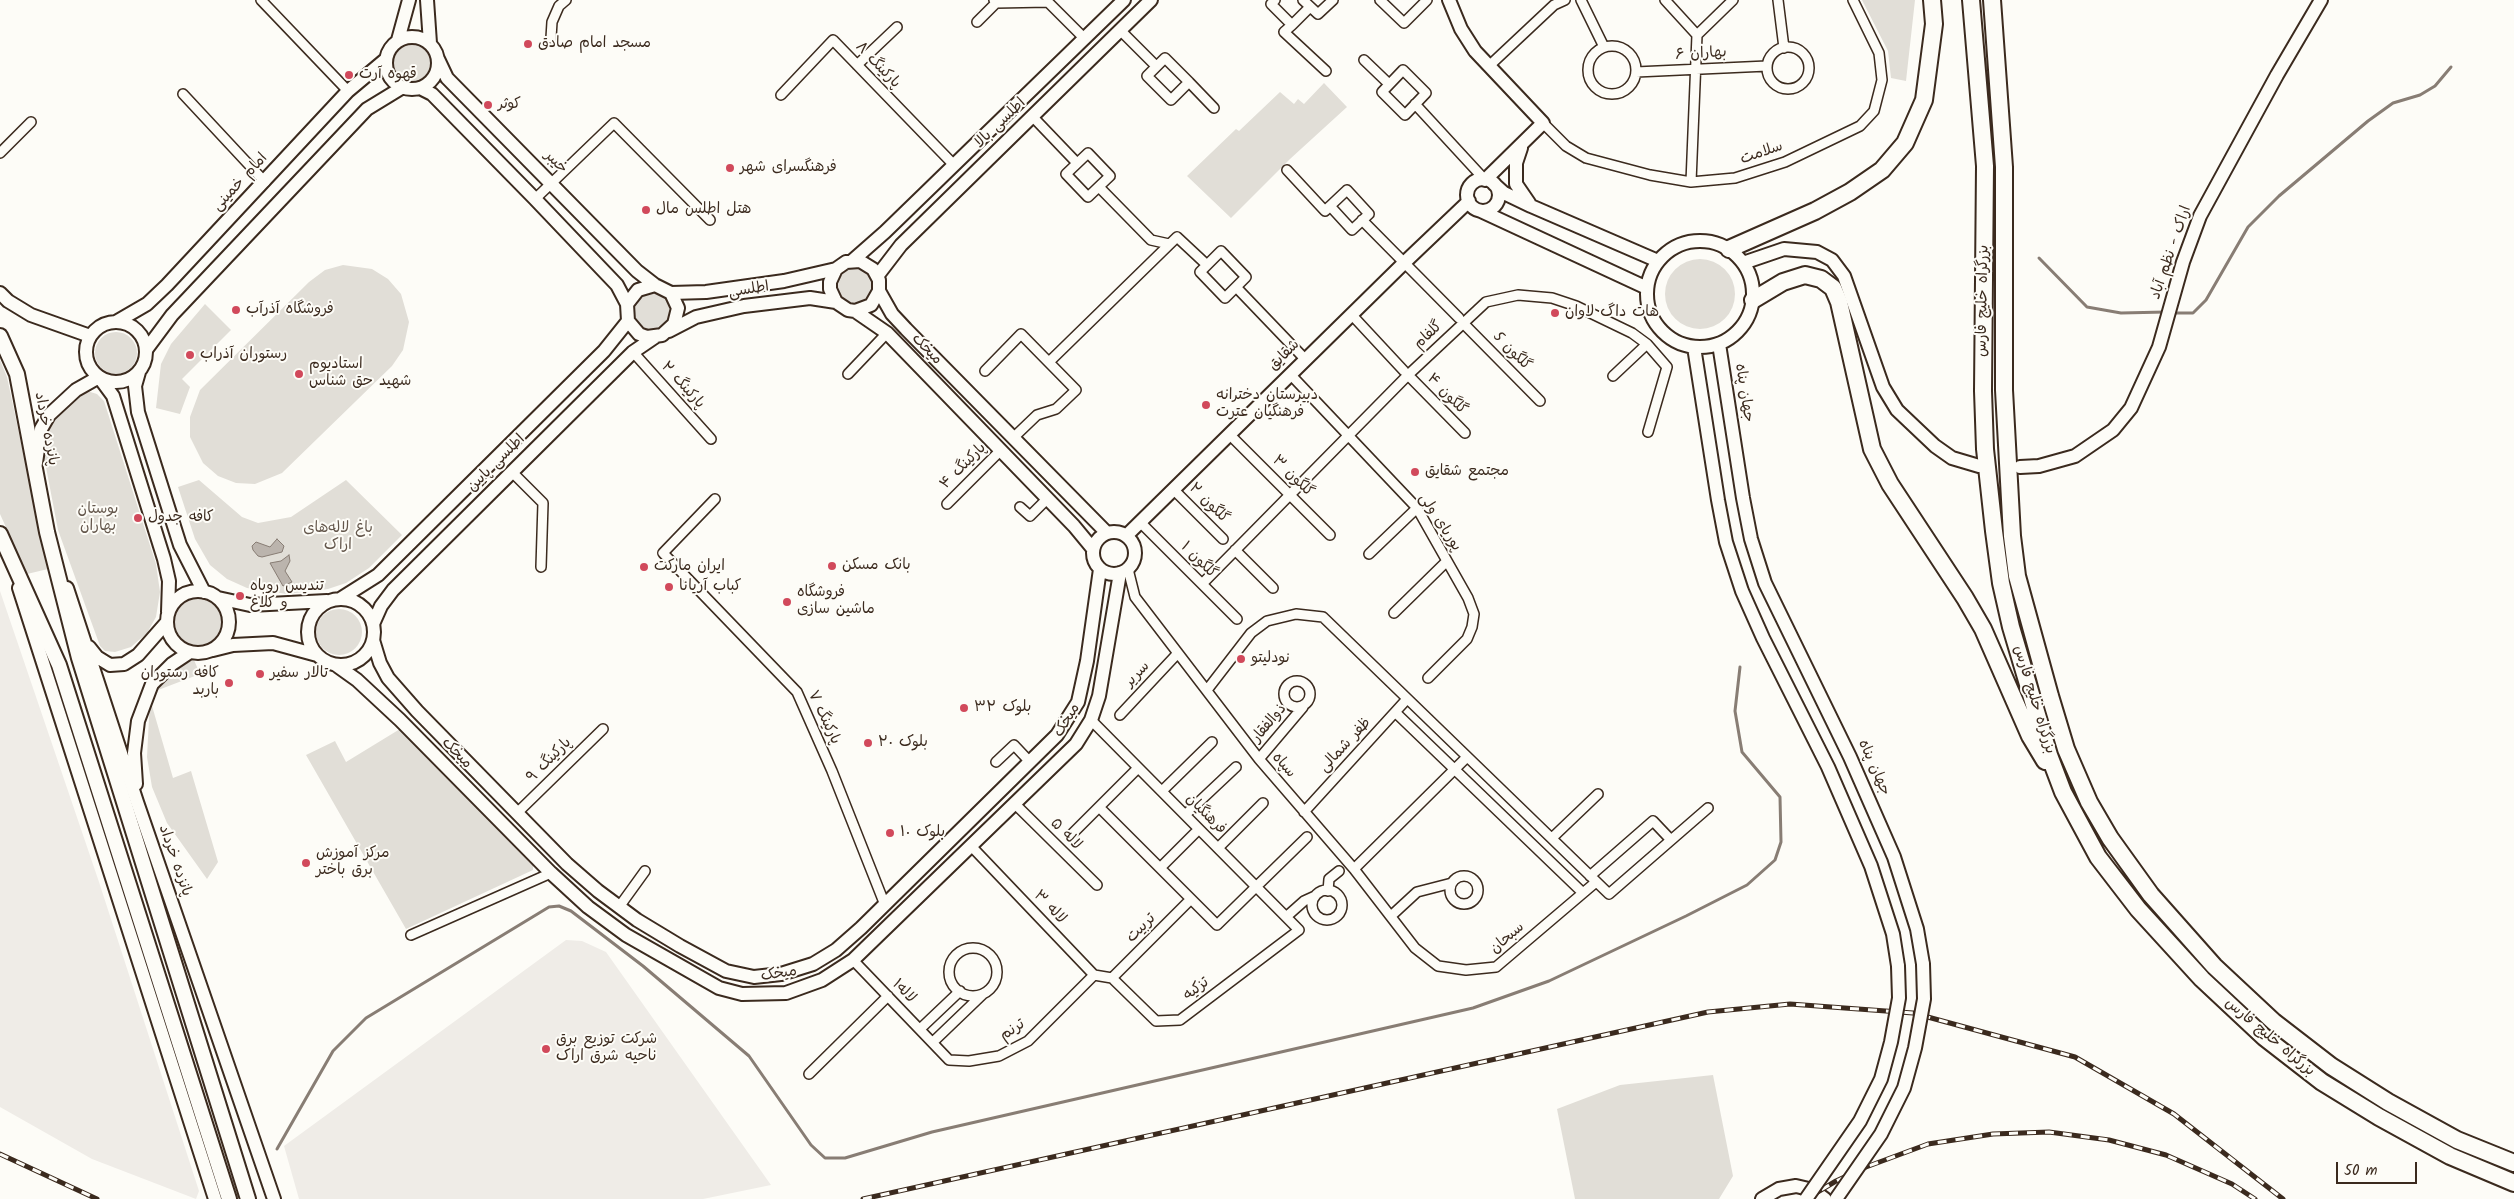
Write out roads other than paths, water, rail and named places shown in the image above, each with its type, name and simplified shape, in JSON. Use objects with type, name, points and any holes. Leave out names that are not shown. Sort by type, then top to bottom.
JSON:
[{"type":"highway","points":[[1729,250],[1815,211],[1850,192],[1882,170],[1905,143],[1924,100],[1934,24],[1932,0]]},
{"type":"highway","name":"بزرگراه خلیج فارس","points":[[1971,0],[1985,166],[1985,449],[1994,531],[2001,583],[2011,627],[2049,755],[2064,792],[2098,857],[2138,910],[2202,979],[2264,1037],[2322,1082],[2379,1117],[2450,1156],[2514,1183]]},
{"type":"highway","name":"بزرگراه خلیج فارس","points":[[1992,0],[2004,167],[2004,390],[2011,528],[2017,576],[2050,696],[2066,749],[2089,802],[2110,838],[2151,895],[2214,966],[2274,1022],[2331,1066],[2388,1102],[2457,1140],[2514,1163]]},
{"type":"highway","points":[[1753,300],[1783,282],[1805,275],[1821,279],[1833,288],[1839,302],[1872,449],[1890,484],[1978,621],[2030,736],[2064,792]]},
{"type":"main road","name":"پانزده خرداد","points":[[0,336],[17,374],[47,532],[79,658],[248,1199]]},
{"type":"main road","points":[[3,540],[59,665],[229,1199]]},
{"type":"street","points":[[262,0],[348,90]]},
{"type":"street","points":[[403,88],[389,77],[385,60],[387,52],[398,40],[409,0]]},
{"type":"street","points":[[420,88],[434,76],[438,59],[430,44],[427,0]]},
{"type":"street","points":[[551,38],[552,22],[560,6],[566,0]]},
{"type":"street","name":"اطلسی بالا","points":[[852,261],[1124,0]]},
{"type":"street","name":"اطلسی بالا","points":[[878,275],[901,245],[1151,0]]},
{"type":"street","points":[[1275,0],[1271,4],[1292,24]]},
{"type":"street","points":[[1326,71],[1284,32],[1292,24],[1306,3],[1318,14],[1333,0]]},
{"type":"street","points":[[1380,0],[1404,23],[1427,0]]},
{"type":"street","points":[[1449,0],[1461,29],[1474,51],[1543,123],[1489,182]]},
{"type":"street","points":[[1489,66],[1554,5],[1565,0]]},
{"type":"street","points":[[1581,0],[1604,47]]},
{"type":"street","points":[[1665,0],[1697,35]]},
{"type":"street","points":[[1691,182],[1697,35],[1733,0]]},
{"type":"street","points":[[1778,0],[1784,48]]},
{"type":"street","name":"سلامت","points":[[1543,123],[1566,146],[1586,158],[1650,175],[1691,182],[1735,178],[1785,162],[1860,126],[1874,111],[1882,80],[1879,53],[1853,0]]},
{"type":"street","name":"اراک - نظم آباد","points":[[2020,467],[2039,466],[2075,456],[2113,430],[2131,408],[2159,348],[2183,262],[2200,216],[2277,75],[2322,0]]},
{"type":"street","points":[[977,22],[995,1],[1048,1],[1085,39]]},
{"type":"street","points":[[857,65],[897,27]]},
{"type":"street","points":[[1120,30],[1156,66]]},
{"type":"street","points":[[398,40],[415,36],[430,44]]},
{"type":"street","name":"پارکینگ ۸","points":[[781,95],[833,40],[954,165]]},
{"type":"street","points":[[1604,47],[1620,47],[1632,56],[1636,72],[1634,80],[1623,91],[1608,93],[1600,91],[1590,79],[1589,63],[1592,56],[1604,47]]},
{"type":"street","points":[[1784,48],[1798,50],[1807,60],[1808,74],[1805,80],[1794,88],[1780,88],[1770,79],[1767,66],[1772,54],[1784,48]]},
{"type":"street","points":[[1189,82],[1171,100],[1147,76],[1165,58],[1189,82],[1214,108]]},
{"type":"street","name":"خیبر","points":[[438,59],[447,78],[552,182],[637,271],[655,285]]},
{"type":"street","name":"امام خمینی","points":[[116,322],[147,304],[265,182],[348,90],[385,60]]},
{"type":"street","points":[[1364,60],[1390,84]]},
{"type":"street","name":"بهاران ۶","points":[[1636,72],[1767,66]]},
{"type":"street","points":[[1403,70],[1426,93],[1405,115],[1382,92],[1390,84],[1403,70]]},
{"type":"street","points":[[146,350],[172,315],[367,109],[403,88],[420,88],[432,94],[618,285],[627,304],[628,322],[639,334],[655,337],[669,331],[677,316],[678,308],[671,293],[655,285],[638,290],[627,304]]},
{"type":"street","points":[[183,94],[265,182]]},
{"type":"street","points":[[1415,104],[1498,192],[1497,202],[1491,209],[1481,211]]},
{"type":"street","points":[[1032,116],[1077,163]]},
{"type":"street","points":[[0,152],[31,122]]},
{"type":"street","points":[[535,199],[614,122],[710,220]]},
{"type":"street","points":[[1522,146],[1516,163],[1516,184],[1531,206]]},
{"type":"street","points":[[1088,153],[1110,176],[1099,187],[1088,197],[1066,174],[1088,153]]},
{"type":"street","points":[[1287,170],[1325,211],[1330,206],[1347,190],[1369,214],[1352,230],[1330,206]]},
{"type":"street","points":[[1647,288],[1475,209],[1469,202],[1468,192],[1470,186],[1478,180],[1489,182],[1531,206],[1658,261]]},
{"type":"street","points":[[1099,187],[1151,240],[1169,244]]},
{"type":"street","name":"شقایق","points":[[1126,536],[1351,314],[1469,202]]},
{"type":"street","name":"گلگون 5","points":[[1362,220],[1540,401]]},
{"type":"street","points":[[1049,362],[1177,237],[1207,265]]},
{"type":"street","points":[[1691,242],[1711,242],[1729,250],[1743,263],[1752,281],[1753,300],[1751,310],[1742,327],[1719,344],[1694,348],[1668,337],[1656,324],[1648,307],[1647,288],[1649,278],[1658,261],[1673,248],[1691,242]]},
{"type":"street","points":[[1743,263],[1784,249],[1817,252],[1832,260],[1844,276],[1882,387],[1897,410],[1917,431],[1946,454],[1979,466]]},
{"type":"street","points":[[1221,251],[1246,277],[1225,298],[1200,272],[1207,265],[1221,251]]},
{"type":"street","points":[[852,261],[867,264],[878,275],[879,291],[871,305],[855,311],[848,310],[836,302],[830,289],[830,282],[836,269],[852,261]]},
{"type":"street","name":"اطلسی","points":[[671,293],[741,288],[836,269]]},
{"type":"street","points":[[1236,287],[1305,359]]},
{"type":"street","name":"میخک","points":[[879,291],[892,314],[1107,533]]},
{"type":"street","points":[[0,293],[8,301],[31,315],[90,336]]},
{"type":"street","name":"گلفام","points":[[1202,584],[1348,436],[1406,373],[1461,321],[1486,302],[1518,295],[1552,298],[1576,306],[1632,333],[1647,344],[1667,367],[1648,432]]},
{"type":"street","name":"اطلسی","points":[[669,331],[696,317],[744,306],[810,298],[836,302]]},
{"type":"street","name":"میخک","points":[[855,311],[887,334],[1048,498],[1093,549]]},
{"type":"street","name":"گلگون ۴","points":[[1351,314],[1465,433]]},
{"type":"street","points":[[190,652],[174,641],[167,617],[169,580],[164,559],[118,412],[112,396],[99,377],[88,366],[86,350],[90,336],[101,326],[116,322],[133,328],[144,341],[146,350],[144,364],[139,372],[136,386],[138,412],[180,545],[204,592]]},
{"type":"street","name":"اطلسی پایین","points":[[335,600],[378,575],[604,351],[628,322]]},
{"type":"street","points":[[848,374],[887,334]]},
{"type":"street","points":[[985,371],[1021,334],[1076,390],[1056,409],[1036,415],[1001,450]]},
{"type":"street","name":"اطلسی پایین","points":[[373,624],[381,606],[393,590],[633,352],[655,337]]},
{"type":"street","points":[[1613,376],[1647,344]]},
{"type":"street","name":"جهان پناه","points":[[1719,344],[1743,498],[1751,539],[1765,583],[1850,757],[1894,857],[1917,929],[1923,964],[1924,999],[1915,1048],[1904,1088],[1881,1134],[1836,1199]]},
{"type":"street","points":[[1694,348],[1726,542],[1742,591],[1763,638],[1828,767],[1871,866],[1893,934],[1898,966],[1899,998],[1891,1042],[1881,1079],[1860,1121],[1806,1199]]},
{"type":"street","name":"پارکینگ ۲","points":[[633,352],[711,439]]},
{"type":"street","points":[[36,468],[41,429],[49,415],[76,390],[99,377],[116,383],[124,382],[139,372]]},
{"type":"street","name":"پوریای ولی","points":[[1290,374],[1417,508],[1468,598],[1474,614],[1472,628],[1466,639],[1428,678]]},
{"type":"street","name":"گلگون ۳","points":[[1234,439],[1330,535]]},
{"type":"street","name":"پارکینگ ۴","points":[[947,504],[1001,450]]},
{"type":"street","points":[[512,472],[542,503],[541,568]]},
{"type":"street","points":[[476,477],[492,492]]},
{"type":"street","name":"گلگون ۲","points":[[1174,489],[1223,539]]},
{"type":"street","points":[[1020,507],[1030,516],[1048,498]]},
{"type":"street","name":"پارکینگ ۷","points":[[715,499],[663,553],[797,692],[832,771],[885,905]]},
{"type":"street","points":[[1369,554],[1417,508]]},
{"type":"street","name":"گلگون ۱","points":[[1140,522],[1237,619]]},
{"type":"street","name":"پانزده خرداد","points":[[47,532],[86,643],[137,802],[274,1199]]},
{"type":"street","points":[[1117,532],[1126,536],[1132,541],[1135,556],[1124,571],[1112,574],[1100,569],[1094,560],[1093,549],[1098,539],[1107,533],[1117,532]]},
{"type":"street","points":[[3,540],[215,1199]]},
{"type":"street","points":[[1235,550],[1273,588]]},
{"type":"street","points":[[1394,612],[1447,561]]},
{"type":"street","name":"میخک","points":[[373,640],[380,663],[388,678],[417,711],[567,864],[619,906],[702,958],[726,971],[754,977],[781,974],[813,964],[836,950],[885,905],[1057,736],[1078,702],[1087,661],[1100,569]]},
{"type":"street","name":"میخک","points":[[336,665],[357,680],[400,720],[551,873],[588,906],[626,935],[719,988],[742,994],[786,993],[822,980],[853,960],[972,847],[1076,744],[1091,720],[1099,696],[1124,571]]},
{"type":"street","name":"سپاه","points":[[1124,571],[1134,597],[1258,759],[1354,869],[1415,948],[1438,966]]},
{"type":"street","points":[[86,643],[97,657],[110,665],[124,664],[138,655],[167,617],[180,596],[189,592],[204,592],[218,598],[258,605],[335,600],[361,606],[373,624],[373,640],[364,656],[355,662],[336,665],[318,655],[273,643],[233,644],[211,650],[190,652],[172,664],[152,684],[138,721],[134,753],[137,802]]},
{"type":"street","points":[[211,650],[226,636],[229,626],[225,606],[218,598]]},
{"type":"street","points":[[318,655],[308,636],[309,625],[313,615],[335,600]]},
{"type":"street","points":[[1207,690],[1251,633],[1267,621],[1296,614],[1323,617],[1609,894],[1708,808]]},
{"type":"street","name":"سریر","points":[[1120,715],[1178,653]]},
{"type":"street","name":"ظفر شمالی","points":[[1304,812],[1407,699]]},
{"type":"street","name":"ذوالفقار","points":[[1258,759],[1303,707]]},
{"type":"street","points":[[1396,713],[1583,893]]},
{"type":"street","name":"فرهنگیان","points":[[1091,720],[1299,930]]},
{"type":"street","name":"پارکینگ ۹","points":[[517,813],[603,729]]},
{"type":"street","points":[[1162,792],[1212,742]]},
{"type":"street","points":[[996,762],[1014,745],[1030,762]]},
{"type":"street","points":[[1354,869],[1467,756]]},
{"type":"street","points":[[1185,815],[1236,767]]},
{"type":"street","points":[[1072,834],[1138,768]]},
{"type":"street","points":[[1552,838],[1598,794]]},
{"type":"street","points":[[1218,848],[1264,803]]},
{"type":"street","name":"لاله ۵","points":[[1015,804],[1097,885]]},
{"type":"street","points":[[1099,807],[1217,926],[1307,837]]},
{"type":"street","name":"سبحان","points":[[1438,966],[1466,970],[1496,967],[1583,893],[1593,879],[1653,821],[1671,840]]},
{"type":"street","points":[[1160,868],[1199,829]]},
{"type":"street","name":"لاله ۳","points":[[972,847],[1094,975]]},
{"type":"street","points":[[619,906],[645,871]]},
{"type":"street","points":[[1328,890],[1329,879],[1339,871]]},
{"type":"street","points":[[411,935],[551,873]]},
{"type":"street","points":[[1391,916],[1417,892],[1452,883]]},
{"type":"street","points":[[1286,917],[1304,901],[1328,890],[1337,894],[1342,903],[1340,912],[1333,919],[1323,920],[1315,914],[1312,905],[1315,896]]},
{"type":"street","name":"تربیت","points":[[1112,978],[1191,899]]},
{"type":"street","name":"تزکیه","points":[[1112,978],[1156,1021],[1180,1020],[1299,930]]},
{"type":"street","points":[[933,1042],[983,993],[994,982],[996,967],[988,953],[974,948],[960,952],[951,964],[951,979],[960,991],[967,995],[983,993]]},
{"type":"street","name":"لاله۱","points":[[853,960],[933,1042]]},
{"type":"street","points":[[1094,975],[1112,978]]},
{"type":"street","name":"ترنم","points":[[933,1042],[949,1060],[969,1061],[999,1056],[1028,1041],[1094,975]]},
{"type":"street","points":[[920,1029],[960,991]]},
{"type":"street","points":[[809,1074],[888,996]]},
{"type":"street","points":[[1762,1199],[1779,1188],[1796,1186],[1813,1190],[1825,1199]]},
{"type":"waterway","points":[[2173,313],[2193,313],[2206,300],[2248,227],[2279,196],[2368,121],[2393,103],[2420,95],[2435,86],[2451,67]]},
{"type":"waterway","points":[[2039,258],[2087,307],[2121,313],[2166,312]]},
{"type":"waterway","points":[[277,1149],[333,1051],[366,1018],[549,907],[559,906],[571,911],[643,966],[749,1056],[811,1145],[825,1158],[845,1158],[932,1132],[1473,1008],[1549,981],[1686,916],[1747,885],[1775,860],[1781,842],[1780,797],[1742,752],[1735,711],[1740,667]]},
{"type":"railway","points":[[863,1199],[1708,1012],[1790,1004],[1913,1013],[2075,1057],[2174,1114],[2283,1199]]},
{"type":"railway","points":[[1806,1199],[1836,1181],[1866,1167],[1928,1144],[1993,1134],[2049,1132],[2109,1140],[2166,1155],[2232,1184],[2255,1199]]},
{"type":"railway","points":[[0,1154],[97,1199]]},
{"type":"place","name":"مسجد امام صادق","points":[[528,44]]},
{"type":"place","name":"قهوه آرت","points":[[349,75]]},
{"type":"place","name":"کوثر","points":[[488,105]]},
{"type":"place","name":"فرهنگسرای شهر","points":[[730,168]]},
{"type":"place","name":"هتل اطلس مال","points":[[646,210]]},
{"type":"place","name":"فروشگاه آذرآب","points":[[236,310]]},
{"type":"place","name":"هات داگ لاوان","points":[[1555,313]]},
{"type":"place","name":"رستوران آذراب","points":[[190,355]]},
{"type":"place","name":"استادیوم شهید حق شناس","points":[[299,374]]},
{"type":"place","name":"دبیرستان دخترانه فرهنگیان عترت","points":[[1206,405]]},
{"type":"place","name":"مجتمع شقایق","points":[[1415,472]]},
{"type":"place","name":"کافه جدول","points":[[138,518]]},
{"type":"place","name":"بانک مسکن","points":[[832,566]]},
{"type":"place","name":"ایران مارکت","points":[[644,567]]},
{"type":"place","name":"کباب آریانا","points":[[669,587]]},
{"type":"place","name":"تندیس روباه و کلاغ","points":[[240,596]]},
{"type":"place","name":"فروشگاه ماشین سازی","points":[[787,602]]},
{"type":"place","name":"نودلیتو","points":[[1241,659]]},
{"type":"place","name":"تالار سفیر","points":[[260,674]]},
{"type":"place","name":"کافه رستوران باربد","points":[[229,683]]},
{"type":"place","name":"بلوک ۳۲","points":[[964,708]]},
{"type":"place","name":"بلوک ۲۰","points":[[868,743]]},
{"type":"place","name":"بلوک ۱۰","points":[[890,833]]},
{"type":"place","name":"مرکز آموزش برق باختر","points":[[306,863]]},
{"type":"place","name":"شرکت توزیع برق ناحیه شرق اراک","points":[[546,1049]]},
{"type":"park label","name":"بوستان بهاران","points":[[98,518]]},
{"type":"park label","name":"باغ لاله‌های اراک","points":[[338,538]]}]
